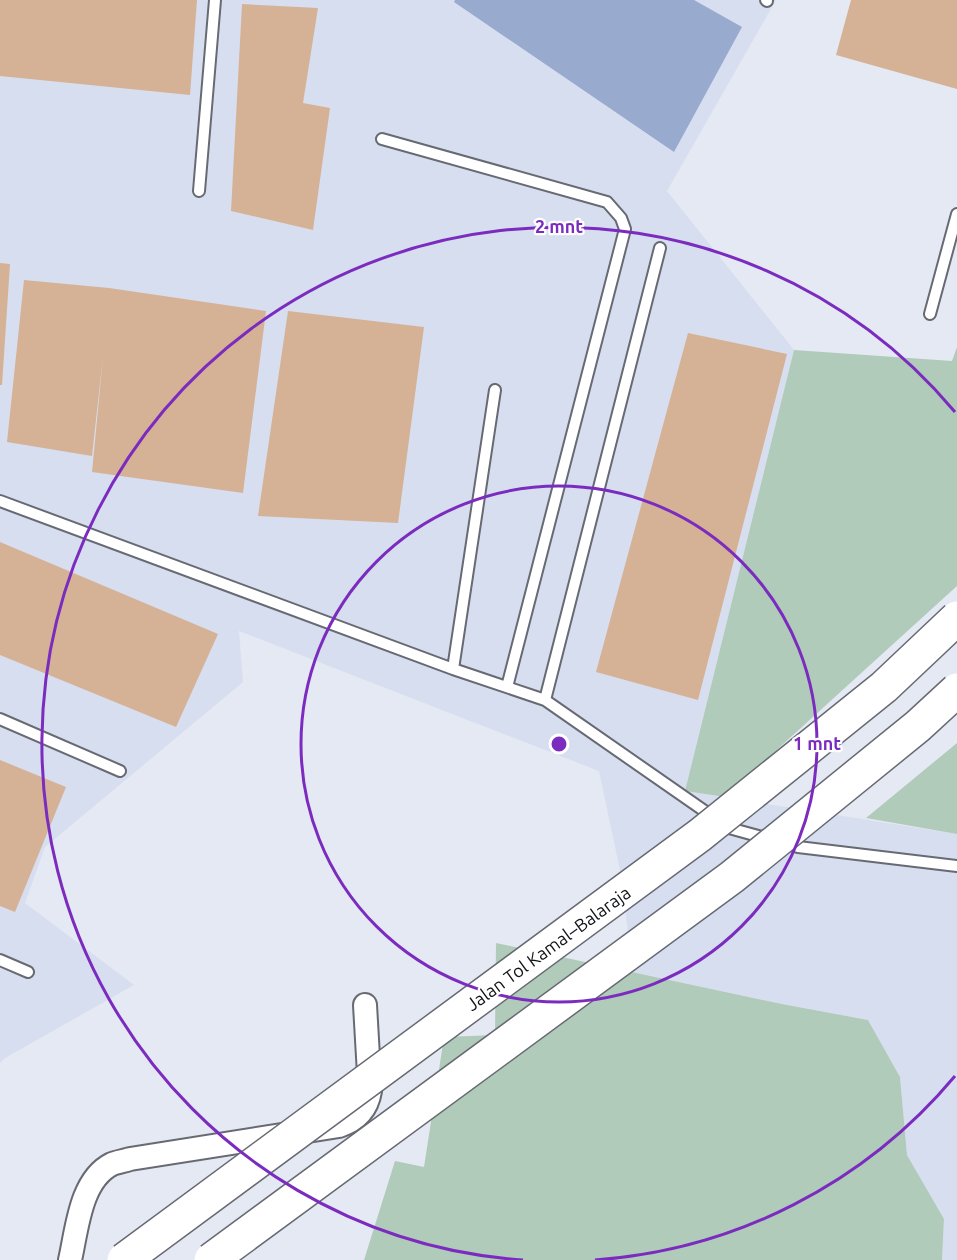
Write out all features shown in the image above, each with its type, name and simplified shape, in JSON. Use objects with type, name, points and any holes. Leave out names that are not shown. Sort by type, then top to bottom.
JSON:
[{"type":"highway","name":"Jalan Tol Kamal–Balaraja","points":[[124,1260],[700,836],[884,687],[957,618]]},
{"type":"highway","points":[[211,1260],[732,877],[918,726],[957,690]]},
{"type":"street","points":[[70,1260],[87,1194],[103,1170],[112,1164],[130,1159],[339,1126],[355,1118],[368,1102],[370,1090],[365,1005]]},
{"type":"lane","points":[[199,192],[215,0]]},
{"type":"lane","points":[[382,140],[607,202],[621,218],[625,229],[507,687]]},
{"type":"lane","points":[[930,314],[955,233],[957,214]]},
{"type":"lane","points":[[545,700],[660,248]]},
{"type":"lane","points":[[453,669],[495,390]]},
{"type":"lane","points":[[0,501],[453,669],[545,700],[729,828],[798,847],[957,866]]},
{"type":"lane","points":[[0,719],[120,771]]},
{"type":"lane","points":[[0,960],[28,972]]},
{"type":"shaded area","points":[[0,0],[776,0],[667,191],[794,350],[685,791],[957,834],[957,1260],[942,1260],[944,1219],[907,1155],[900,1077],[868,1020],[633,972],[620,870],[599,771],[239,631],[243,682],[45,847],[25,903],[134,985],[5,1058],[0,1063]]},
{"type":"green space","points":[[957,347],[957,586],[725,797],[685,791],[794,350],[952,361]]},
{"type":"green space","points":[[957,743],[957,834],[866,818]]},
{"type":"green space","points":[[496,943],[868,1020],[900,1077],[907,1155],[944,1219],[942,1260],[364,1260],[395,1161],[424,1167],[444,1037],[495,1035]]},
{"type":"water","points":[[455,0],[694,0],[742,27],[674,152],[454,2]]},
{"type":"building","points":[[0,0],[197,0],[190,95],[0,76]]},
{"type":"building","points":[[851,0],[957,0],[957,89],[836,55]]},
{"type":"building","points":[[242,4],[318,8],[303,103],[330,108],[313,230],[231,211]]},
{"type":"building","points":[[0,263],[10,264],[2,385],[0,385]]},
{"type":"building","points":[[24,280],[109,288],[266,311],[243,493],[92,472],[103,357],[92,456],[7,442]]},
{"type":"building","points":[[288,311],[424,327],[398,523],[258,516]]},
{"type":"building","points":[[688,333],[787,354],[698,700],[596,672]]},
{"type":"building","points":[[0,542],[218,634],[176,727],[0,655]]},
{"type":"building","points":[[0,760],[66,787],[15,912],[0,906]]}]
